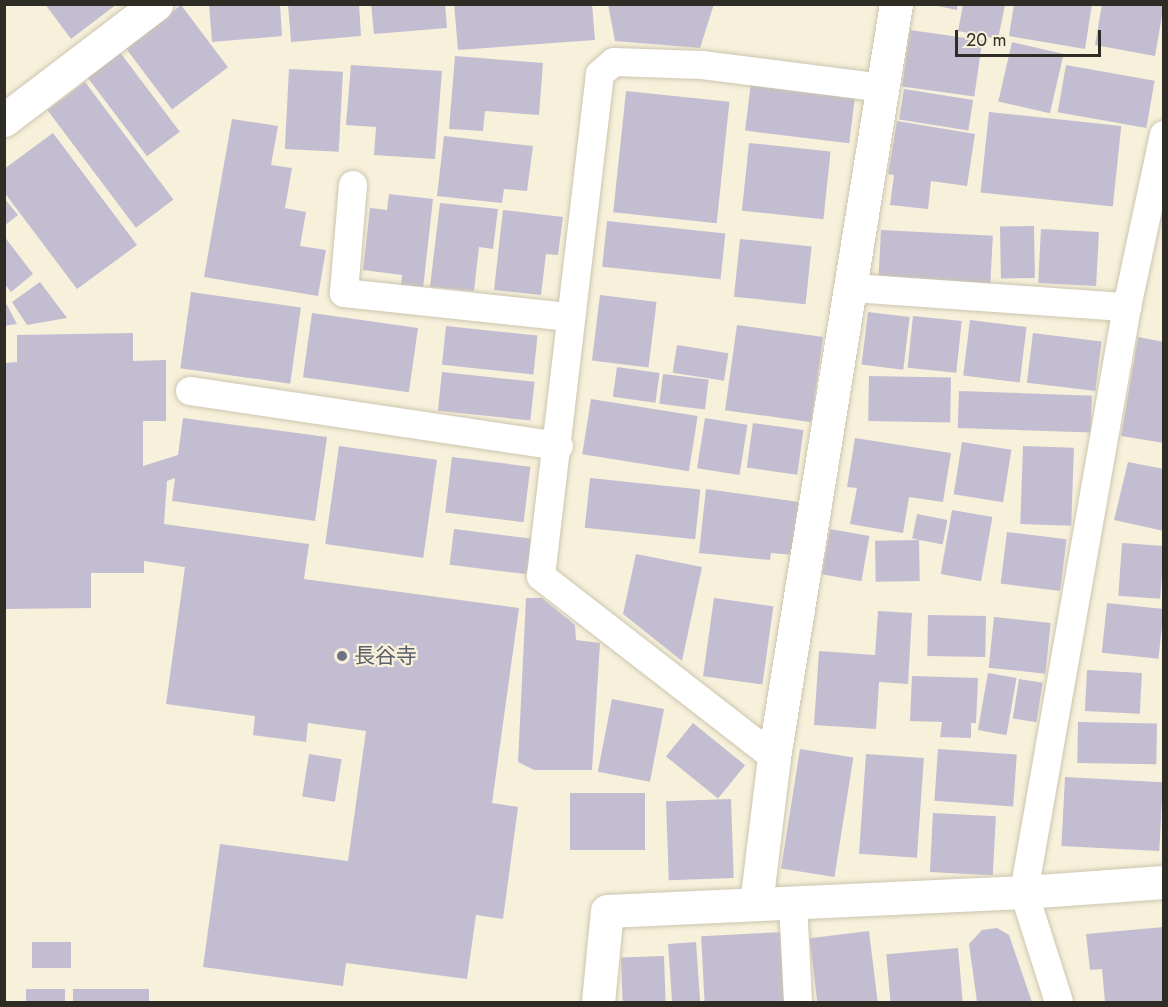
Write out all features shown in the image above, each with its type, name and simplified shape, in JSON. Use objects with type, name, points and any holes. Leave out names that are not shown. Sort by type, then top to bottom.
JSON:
[{"type":"street","points":[[4,120],[156,4]]},
{"type":"street","points":[[756,904],[774,756],[853,288],[896,4]]},
{"type":"street","points":[[598,1002],[607,911],[1024,892],[1164,882]]},
{"type":"lane","points":[[774,756],[542,576],[559,446],[570,317],[600,74],[604,67],[614,62],[702,66],[885,88]]},
{"type":"lane","points":[[1059,1002],[1024,892],[1127,308],[1164,135]]},
{"type":"lane","points":[[353,185],[344,293],[570,317]]},
{"type":"lane","points":[[853,288],[1127,308]]},
{"type":"lane","points":[[190,391],[559,446]]},
{"type":"lane","points":[[793,903],[798,1002]]},
{"type":"building","points":[[45,4],[117,4],[71,39]]},
{"type":"building","points":[[209,4],[280,4],[282,36],[212,42]]},
{"type":"building","points":[[288,4],[359,4],[361,36],[291,42]]},
{"type":"building","points":[[371,4],[445,4],[447,28],[374,34]]},
{"type":"building","points":[[454,4],[592,4],[595,40],[458,50]]},
{"type":"building","points":[[608,4],[714,4],[700,48],[615,41]]},
{"type":"building","points":[[928,4],[957,4],[957,10]]},
{"type":"building","points":[[1014,4],[1092,4],[1085,49],[1009,36]]},
{"type":"building","points":[[1102,4],[1164,4],[1155,56],[1095,45]]},
{"type":"building","points":[[181,5],[228,67],[172,109],[125,47]]},
{"type":"building","points":[[963,5],[1005,5],[998,39],[958,31]]},
{"type":"building","points":[[910,30],[982,40],[974,97],[902,86]]},
{"type":"building","points":[[1012,42],[1064,54],[1050,113],[998,101]]},
{"type":"building","points":[[119,51],[180,132],[147,156],[86,76]]},
{"type":"building","points":[[455,56],[543,63],[539,115],[485,111],[483,131],[449,129]]},
{"type":"building","points":[[351,65],[442,71],[435,159],[374,155],[376,127],[346,125]]},
{"type":"building","points":[[1066,65],[1155,81],[1146,128],[1058,112]]},
{"type":"building","points":[[289,69],[343,72],[339,152],[285,149]]},
{"type":"building","points":[[752,74],[856,87],[849,143],[745,131]]},
{"type":"building","points":[[85,82],[173,199],[136,228],[47,110]]},
{"type":"building","points":[[904,89],[973,100],[968,131],[899,120]]},
{"type":"building","points":[[626,91],[729,102],[717,223],[613,212]]},
{"type":"building","points":[[989,112],[1121,126],[1113,206],[981,193]]},
{"type":"building","points":[[232,119],[278,126],[271,165],[292,168],[285,208],[306,212],[300,246],[326,250],[318,296],[204,277]]},
{"type":"building","points":[[897,121],[975,134],[967,186],[931,181],[928,209],[890,205],[894,175],[888,174]]},
{"type":"building","points":[[53,133],[137,245],[77,289],[4,192],[4,169]]},
{"type":"building","points":[[444,136],[533,146],[527,191],[504,189],[502,203],[437,196]]},
{"type":"building","points":[[749,143],[831,152],[823,219],[742,211]]},
{"type":"building","points":[[389,194],[433,199],[423,289],[401,286],[402,275],[363,270],[370,208],[387,210]]},
{"type":"building","points":[[4,198],[18,215],[4,226]]},
{"type":"building","points":[[440,203],[498,209],[493,249],[479,247],[474,291],[430,287]]},
{"type":"building","points":[[503,210],[563,217],[558,255],[546,254],[541,295],[494,290]]},
{"type":"building","points":[[607,221],[725,233],[721,279],[602,267]]},
{"type":"building","points":[[1034,226],[1035,278],[1001,279],[1000,227]]},
{"type":"building","points":[[1041,229],[1099,232],[1096,286],[1038,283]]},
{"type":"building","points":[[881,230],[993,236],[990,285],[878,279]]},
{"type":"building","points":[[4,236],[33,274],[11,292],[4,283]]},
{"type":"building","points":[[740,239],[812,247],[806,304],[734,297]]},
{"type":"building","points":[[40,282],[67,318],[27,325],[12,302]]},
{"type":"building","points":[[191,292],[301,307],[290,384],[180,368]]},
{"type":"building","points":[[600,295],[657,302],[649,367],[592,361]]},
{"type":"building","points":[[4,302],[7,305],[17,324],[4,326]]},
{"type":"building","points":[[868,312],[910,317],[903,370],[862,365]]},
{"type":"building","points":[[312,313],[418,328],[409,392],[303,377]]},
{"type":"building","points":[[913,316],[962,321],[956,373],[908,368]]},
{"type":"building","points":[[970,320],[1027,327],[1020,383],[963,376]]},
{"type":"building","points":[[737,325],[823,337],[811,422],[725,410]]},
{"type":"building","points":[[446,326],[537,336],[533,374],[442,365]]},
{"type":"building","name":"長谷寺","points":[[133,333],[133,361],[166,360],[166,421],[143,421],[143,466],[178,455],[183,418],[327,437],[315,521],[172,501],[175,478],[167,481],[164,524],[309,544],[304,579],[519,608],[492,803],[518,807],[503,919],[476,915],[467,979],[346,963],[343,986],[203,967],[220,844],[348,861],[366,731],[308,723],[306,742],[253,735],[255,716],[166,704],[185,567],[144,561],[144,573],[91,573],[91,608],[5,609],[4,363],[17,362],[17,335]]},
{"type":"building","points":[[1033,333],[1101,341],[1095,391],[1027,383]]},
{"type":"building","points":[[1138,337],[1164,342],[1164,443],[1121,436]]},
{"type":"building","points":[[677,345],[728,353],[724,381],[673,373]]},
{"type":"building","points":[[617,367],[660,373],[655,403],[613,397]]},
{"type":"building","points":[[442,372],[534,382],[530,421],[438,411]]},
{"type":"building","points":[[663,374],[709,380],[705,409],[659,404]]},
{"type":"building","points":[[869,376],[951,377],[950,422],[868,421]]},
{"type":"building","points":[[959,391],[1092,396],[1091,433],[958,428]]},
{"type":"building","points":[[591,399],[698,416],[689,471],[582,454]]},
{"type":"building","points":[[705,418],[747,425],[739,475],[697,468]]},
{"type":"building","points":[[753,423],[804,430],[797,475],[747,468]]},
{"type":"building","points":[[855,438],[951,453],[943,502],[909,497],[903,533],[850,524],[857,488],[847,487]]},
{"type":"building","points":[[962,442],[1011,450],[1003,502],[954,494]]},
{"type":"building","points":[[339,446],[437,460],[423,558],[325,544]]},
{"type":"building","points":[[1023,446],[1074,448],[1071,526],[1020,524]]},
{"type":"building","points":[[452,457],[530,467],[524,522],[445,513]]},
{"type":"building","points":[[1128,462],[1164,469],[1164,531],[1114,520]]},
{"type":"building","points":[[590,478],[700,490],[695,539],[585,528]]},
{"type":"building","points":[[706,489],[799,502],[793,555],[771,553],[770,560],[699,553]]},
{"type":"building","points":[[952,510],[992,517],[981,581],[941,574]]},
{"type":"building","points":[[917,514],[947,520],[943,544],[912,539]]},
{"type":"building","points":[[454,529],[532,539],[528,574],[450,565]]},
{"type":"building","points":[[830,529],[869,536],[861,581],[822,574]]},
{"type":"building","points":[[1007,532],[1067,539],[1060,591],[1001,584]]},
{"type":"building","points":[[919,540],[920,581],[876,582],[875,541]]},
{"type":"building","points":[[1122,543],[1164,546],[1160,599],[1118,596]]},
{"type":"building","points":[[636,554],[702,567],[682,661],[623,614]]},
{"type":"building","points":[[526,598],[542,598],[575,625],[576,640],[600,643],[592,770],[534,770],[518,762]]},
{"type":"building","points":[[714,598],[773,606],[762,685],[703,676]]},
{"type":"building","points":[[1107,603],[1164,609],[1158,659],[1102,653]]},
{"type":"building","points":[[878,611],[912,613],[908,684],[879,682],[876,729],[814,725],[819,651],[875,655]]},
{"type":"building","points":[[928,615],[986,616],[985,657],[927,656]]},
{"type":"building","points":[[994,617],[1051,623],[1045,674],[989,668]]},
{"type":"building","points":[[1087,670],[1142,673],[1140,714],[1085,711]]},
{"type":"building","points":[[988,673],[1017,678],[1006,735],[978,730]]},
{"type":"building","points":[[912,676],[978,678],[976,723],[971,723],[971,738],[940,737],[942,722],[910,721]]},
{"type":"building","points":[[1019,679],[1043,683],[1036,722],[1013,719]]},
{"type":"building","points":[[612,699],[664,709],[650,782],[598,772]]},
{"type":"building","points":[[1078,722],[1157,723],[1156,764],[1077,763]]},
{"type":"building","points":[[693,723],[745,765],[718,799],[666,756]]},
{"type":"building","points":[[800,749],[853,757],[834,877],[781,869]]},
{"type":"building","points":[[938,749],[1017,755],[1013,806],[934,801]]},
{"type":"building","points":[[309,754],[342,759],[335,802],[302,796]]},
{"type":"building","points":[[866,754],[924,758],[917,858],[859,854]]},
{"type":"building","points":[[1065,777],[1163,782],[1159,851],[1061,846]]},
{"type":"building","points":[[570,793],[645,793],[645,850],[570,850]]},
{"type":"building","points":[[731,799],[734,878],[669,880],[666,801]]},
{"type":"building","points":[[933,813],[996,816],[993,875],[930,872]]},
{"type":"building","points":[[1164,927],[1164,1002],[1105,1002],[1102,969],[1090,970],[1086,934]]},
{"type":"building","points":[[997,928],[1009,935],[1032,1002],[977,1002],[969,944],[982,930]]},
{"type":"building","points":[[869,931],[878,1002],[817,1002],[809,938]]},
{"type":"building","points":[[783,932],[787,1002],[705,1002],[701,936]]},
{"type":"building","points":[[32,942],[71,942],[71,968],[32,968]]},
{"type":"building","points":[[696,942],[700,1002],[672,1002],[668,944]]},
{"type":"building","points":[[958,948],[963,1002],[890,1002],[886,954]]},
{"type":"building","points":[[664,956],[666,1002],[623,1002],[621,958]]},
{"type":"building","points":[[26,989],[65,989],[65,1002],[26,1002]]},
{"type":"building","points":[[73,989],[149,989],[149,1002],[73,1002]]},
{"type":"place","name":"長谷寺","points":[[342,656]]}]
